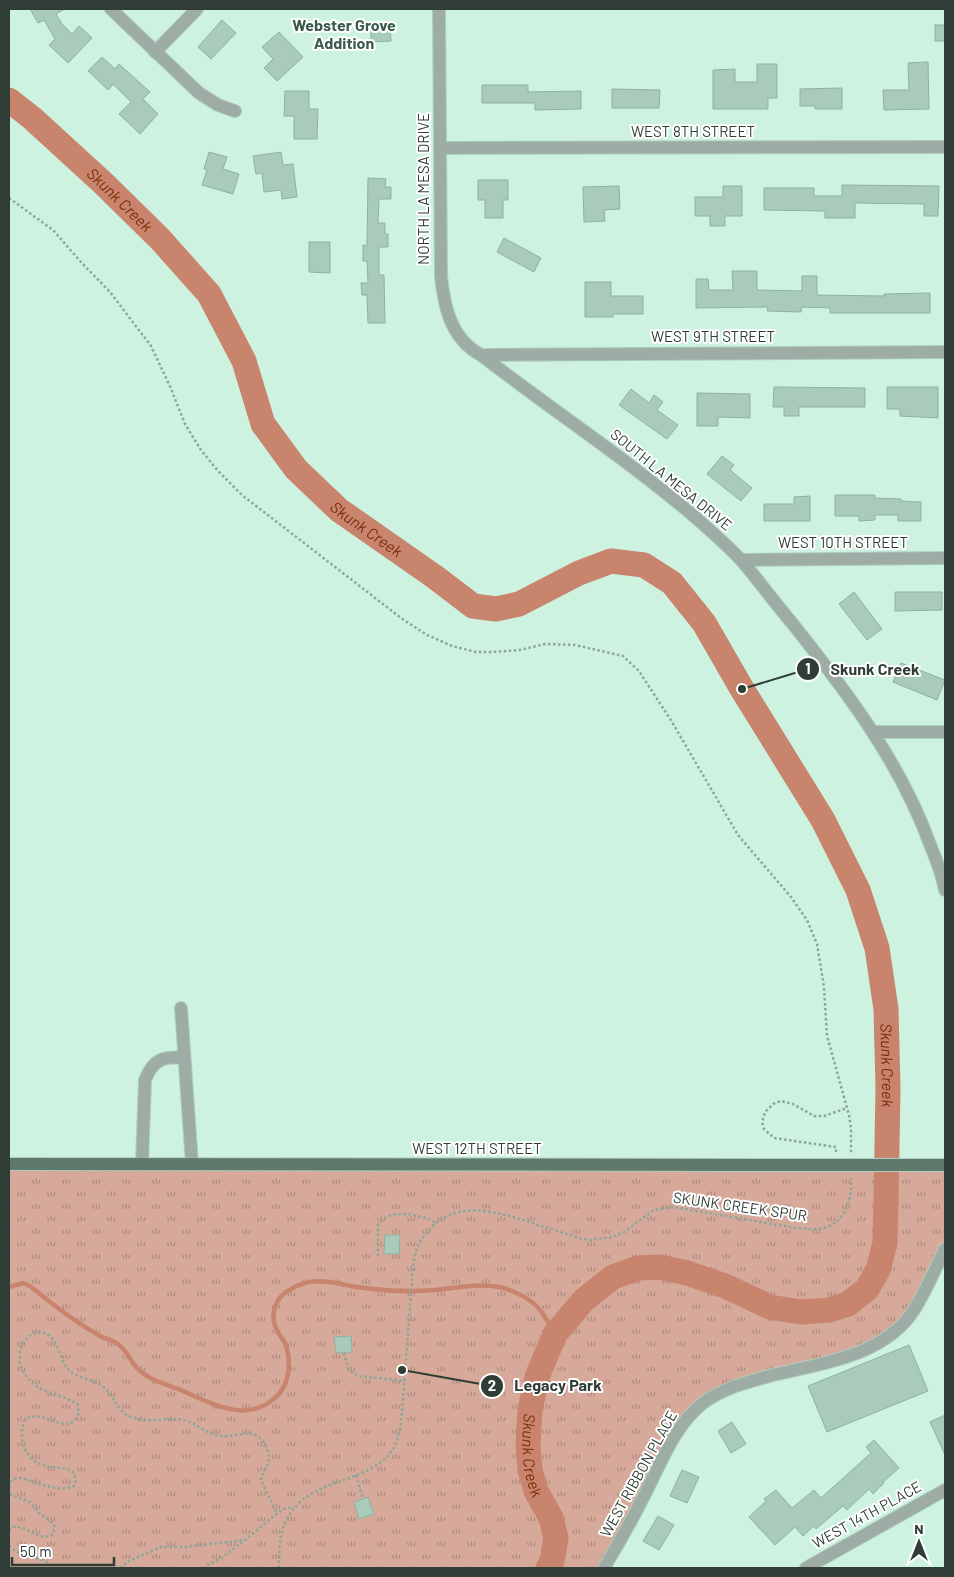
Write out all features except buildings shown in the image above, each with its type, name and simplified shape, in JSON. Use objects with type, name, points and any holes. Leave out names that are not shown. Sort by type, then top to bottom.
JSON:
[{"type":"main road","name":"WEST 12TH STREET","points":[[9,1164],[945,1165]]},
{"type":"street","points":[[111,9],[199,93],[218,105],[236,111]]},
{"type":"street","points":[[155,52],[197,9]]},
{"type":"street","name":"NORTH LA MESA DRIVE","points":[[439,9],[441,276],[443,296],[453,327],[464,342],[481,354]]},
{"type":"street","name":"WEST 8TH STREET","points":[[440,148],[945,147]]},
{"type":"street","name":"WEST 9TH STREET","points":[[481,354],[945,352]]},
{"type":"street","name":"SOUTH LA MESA DRIVE","points":[[481,354],[533,395],[656,485],[696,518],[740,560],[812,647],[873,732],[904,784],[925,829],[944,882]]},
{"type":"street","name":"WEST 10TH STREET","points":[[740,560],[945,558]]},
{"type":"street","points":[[873,732],[945,732]]},
{"type":"street","points":[[181,1008],[192,1164]]},
{"type":"street","points":[[142,1164],[145,1080],[147,1074],[150,1068],[158,1061],[172,1057],[184,1058]]},
{"type":"street","name":"WEST RIBBON PLACE","points":[[604,1568],[626,1532],[673,1440],[684,1421],[692,1412],[713,1396],[728,1388],[752,1380],[838,1360],[862,1351],[888,1337],[914,1310],[945,1249]]},
{"type":"street","name":"WEST 14TH PLACE","points":[[806,1568],[945,1490]]},
{"type":"path","points":[[9,198],[53,230],[110,292],[151,346],[185,424],[201,450],[218,471],[242,495],[400,618],[427,635],[452,646],[476,652],[520,650],[545,644],[575,645],[623,656],[639,671],[672,722],[738,835],[791,897],[807,920],[817,944],[824,986],[827,1036],[847,1108],[851,1128],[851,1154]]},
{"type":"path","points":[[830,1165],[836,1147],[774,1138],[764,1129],[762,1122],[765,1112],[772,1104],[781,1101],[793,1104],[814,1116],[824,1116],[847,1108]]},
{"type":"path","name":"SKUNK CREEK SPUR","points":[[279,1568],[280,1546],[285,1523],[295,1507],[308,1495],[319,1489],[376,1466],[394,1447],[401,1424],[413,1267],[417,1248],[436,1223],[446,1216],[458,1212],[490,1211],[590,1240],[612,1237],[624,1232],[654,1210],[673,1207],[816,1230],[838,1222],[845,1211],[852,1189],[852,1171]]},
{"type":"path","points":[[378,1256],[378,1225],[385,1218],[391,1215],[421,1216],[429,1218],[436,1223]]},
{"type":"path","points":[[9,1530],[12,1527],[24,1527],[37,1535],[48,1537],[52,1535],[55,1528],[53,1523],[40,1514],[30,1502],[10,1494],[10,1482],[21,1478],[45,1486],[66,1489],[75,1484],[76,1477],[72,1471],[64,1468],[44,1466],[34,1461],[27,1454],[23,1444],[22,1432],[24,1424],[32,1416],[51,1418],[61,1423],[69,1424],[79,1413],[78,1405],[72,1401],[34,1386],[20,1367],[19,1352],[24,1341],[31,1335],[42,1333],[50,1336],[68,1369],[77,1376],[98,1384],[107,1390],[120,1409],[131,1417],[146,1420],[184,1420],[212,1434],[221,1436],[251,1433],[256,1435],[266,1446],[269,1455],[269,1462],[261,1478],[277,1514]]},
{"type":"path","points":[[344,1352],[348,1369],[358,1376],[405,1381]]},
{"type":"path","points":[[356,1475],[363,1499]]},
{"type":"path","points":[[207,1565],[220,1559],[277,1514],[295,1507]]},
{"type":"path","points":[[120,1568],[127,1562],[161,1547],[186,1547],[245,1540]]},
{"type":"path","points":[[9,1546],[16,1552],[52,1564],[54,1568]]},
{"type":"green space","points":[[9,1164],[945,1165],[945,1249],[914,1310],[888,1337],[713,1397],[673,1441],[604,1568],[9,1568]]},
{"type":"waterway","name":"Skunk Creek","points":[[9,100],[32,118],[103,183],[160,239],[209,294],[244,361],[263,424],[296,469],[339,510],[473,606],[496,609],[519,604],[579,573],[611,561],[644,565],[672,583],[704,623],[742,689],[823,820],[858,890],[877,948],[886,1009],[888,1088],[885,1243],[878,1270],[867,1289],[848,1304],[829,1310],[801,1312],[770,1307],[725,1286],[687,1273],[660,1267],[638,1268],[613,1277],[584,1300],[555,1334],[537,1377],[530,1410],[528,1445],[530,1470],[536,1491],[551,1518],[556,1538],[552,1561],[548,1568]]},
{"type":"waterway","points":[[9,1287],[23,1283],[30,1286],[82,1325],[118,1344],[124,1349],[136,1367],[149,1377],[204,1401],[238,1410],[260,1407],[275,1398],[284,1387],[289,1369],[289,1358],[285,1343],[275,1324],[275,1307],[285,1292],[310,1282],[319,1281],[400,1291],[426,1291],[475,1286],[499,1287],[510,1290],[533,1303],[541,1311],[555,1334]]},
{"type":"place","name":"Skunk Creek","points":[[742,689]]},
{"type":"place","name":"Legacy Park","points":[[402,1370]]},
{"type":"district","name":"Webster Grove Addition","points":[[344,34]]}]
